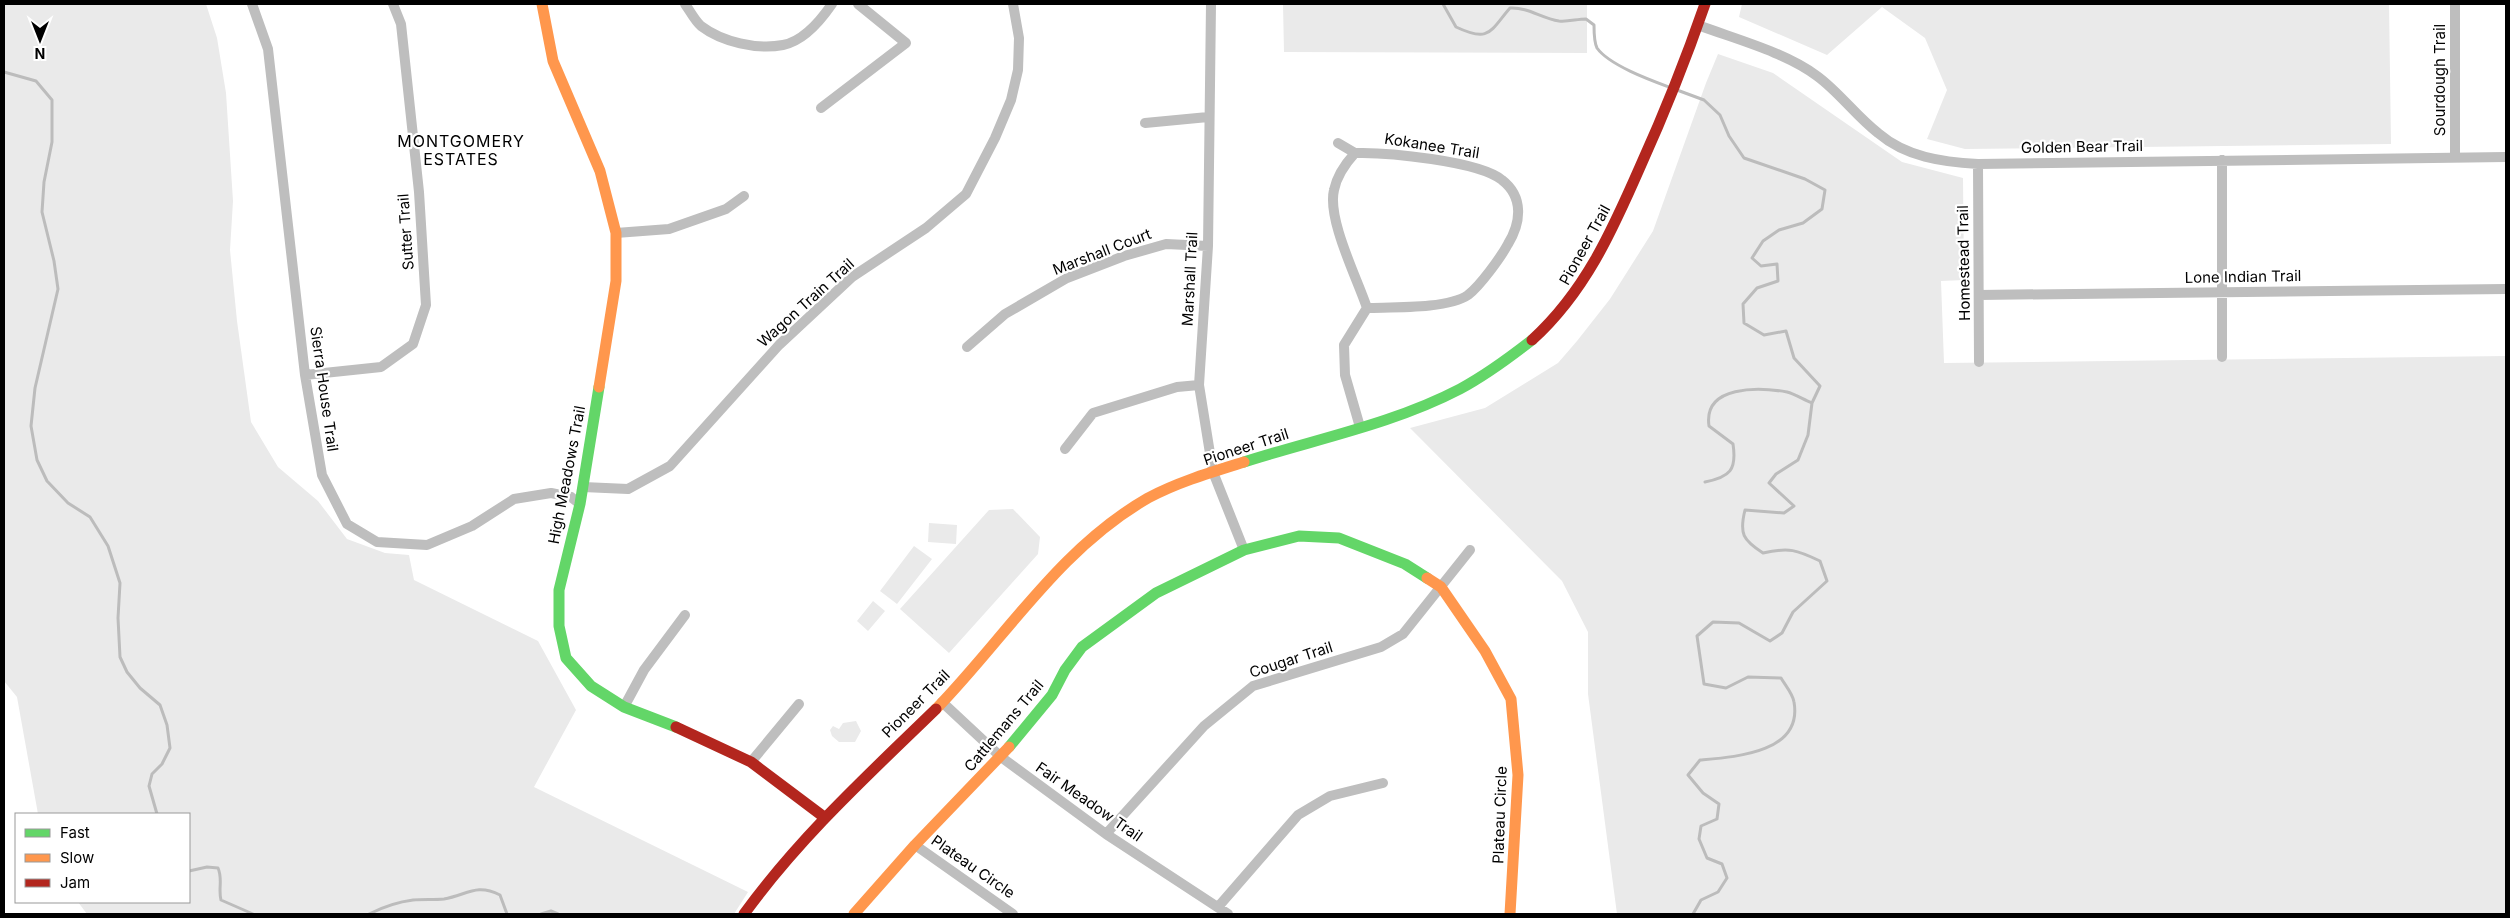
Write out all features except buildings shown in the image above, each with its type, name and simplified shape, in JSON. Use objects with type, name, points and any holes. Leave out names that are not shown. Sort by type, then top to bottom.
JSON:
[{"type":"street","name":"Sierra House Trail","points":[[252,4],[268,49],[305,375],[322,475],[346,524],[378,542],[427,545],[472,526],[514,499],[551,493],[572,497],[580,504]]},
{"type":"street","name":"Sutter Trail","points":[[305,375],[381,367],[413,344],[426,304],[419,192],[401,24],[393,4]]},
{"type":"street","name":"High Meadows Trail","points":[[542,4],[553,62],[600,171],[616,233],[616,281],[583,488],[559,590],[559,626],[566,658],[591,686],[624,707],[693,734],[751,762],[824,817]]},
{"type":"street","points":[[685,4],[700,25],[722,37],[743,44],[766,46],[784,45],[806,34],[823,17],[832,4]]},
{"type":"street","points":[[820,108],[906,43],[858,4]]},
{"type":"street","name":"Wagon Train Trail","points":[[583,488],[628,489],[670,466],[779,346],[844,284],[926,228],[966,194],[996,138],[1011,100],[1018,70],[1019,38],[1012,4]]},
{"type":"street","name":"Marshall Trail","points":[[1211,4],[1208,117],[1208,246],[1199,385],[1213,472],[1244,550]]},
{"type":"street","name":"Pioneer Trail","points":[[744,914],[785,858],[824,817],[942,702],[1022,607],[1084,543],[1149,498],[1213,472],[1409,411],[1458,390],[1506,360],[1556,316],[1590,273],[1606,243],[1665,110],[1705,4]]},
{"type":"street","name":"Sourdough Trail","points":[[2455,4],[2455,156]]},
{"type":"street","name":"Golden Bear Trail","points":[[1698,25],[1786,59],[1816,76],[1878,134],[1905,150],[1940,162],[1978,164],[2506,156]]},
{"type":"street","points":[[1145,123],[1208,117]]},
{"type":"street","points":[[1338,143],[1354,153],[1341,168],[1333,190],[1333,215],[1368,308],[1344,346],[1345,375],[1360,427]]},
{"type":"street","name":"Kokanee Trail","points":[[1354,153],[1382,152],[1483,170],[1503,180],[1516,198],[1520,215],[1516,233],[1502,255],[1468,295],[1440,304],[1368,308]]},
{"type":"street","points":[[2222,160],[2222,357]]},
{"type":"street","name":"Homestead Trail","points":[[1978,164],[1979,362]]},
{"type":"street","points":[[616,233],[668,229],[726,209],[744,196]]},
{"type":"street","name":"Marshall Court","points":[[967,347],[1005,314],[1067,278],[1124,256],[1166,244],[1208,246]]},
{"type":"street","name":"Lone Indian Trail","points":[[1979,295],[2506,289]]},
{"type":"street","points":[[1065,449],[1093,414],[1177,387],[1199,385]]},
{"type":"street","name":"Cattlemans Trail","points":[[854,914],[915,845],[1001,757],[1052,695],[1064,670],[1082,647],[1156,593],[1244,550],[1299,536],[1339,538],[1405,564],[1440,587]]},
{"type":"street","name":"Cougar Trail","points":[[1106,834],[1204,726],[1253,686],[1380,647],[1403,634],[1470,550]]},
{"type":"street","name":"Plateau Circle","points":[[1440,587],[1485,651],[1511,699],[1518,775],[1510,914]]},
{"type":"street","points":[[624,707],[644,670],[685,615]]},
{"type":"street","name":"Fair Meadow Trail","points":[[942,702],[1001,757],[1106,834],[1228,914]]},
{"type":"street","points":[[751,762],[799,704]]},
{"type":"street","points":[[1218,907],[1298,815],[1330,796],[1383,783]]},
{"type":"street","name":"Plateau Circle","points":[[915,845],[1013,914]]},
{"type":"shaded area","points":[[4,4],[206,4],[217,38],[226,93],[233,201],[230,250],[237,321],[251,422],[278,467],[318,501],[347,539],[385,553],[409,555],[414,580],[538,641],[576,710],[534,787],[748,892],[734,914],[87,914],[79,903],[190,903],[190,813],[38,813],[17,697],[4,681]]},
{"type":"shaded area","points":[[1283,4],[1587,4],[1587,53],[1284,52]]},
{"type":"shaded area","points":[[1742,4],[2389,4],[2391,144],[1965,149],[1927,139],[1947,90],[1925,38],[1882,7],[1827,55],[1739,17]]},
{"type":"shaded area","points":[[1718,54],[1773,73],[1902,162],[1963,178],[1964,280],[1941,281],[1944,363],[2506,356],[2506,914],[1617,914],[1588,694],[1588,632],[1562,581],[1410,428],[1485,408],[1558,363],[1577,341],[1610,299],[1653,231]]},
{"type":"shaded area","points":[[1013,509],[1040,537],[1038,554],[949,653],[900,609],[989,510]]},
{"type":"shaded area","points":[[929,523],[957,525],[956,544],[928,542]]},
{"type":"shaded area","points":[[914,546],[932,559],[897,604],[880,591]]},
{"type":"shaded area","points":[[873,601],[885,611],[868,631],[857,621]]},
{"type":"shaded area","points":[[856,721],[861,731],[855,742],[839,742],[832,736],[830,730],[833,726],[839,729],[843,723]]},
{"type":"waterway","points":[[1443,4],[1456,27],[1476,34],[1488,32],[1510,8],[1523,9],[1559,21],[1586,19],[1594,25],[1596,46],[1603,54],[1620,66],[1669,87]]},
{"type":"waterway","points":[[4,72],[36,81],[52,100],[52,142],[44,182],[42,212],[54,261],[58,289],[35,388],[31,426],[37,460],[47,481],[68,503],[90,517],[108,546],[120,583],[118,618],[120,657],[127,672],[140,688],[160,705],[167,725],[170,748],[162,764],[152,774],[149,786],[157,813]]},
{"type":"waterway","points":[[1677,90],[1704,100],[1720,115],[1729,136],[1744,158],[1805,179],[1825,190],[1822,209],[1803,223],[1779,230],[1763,241],[1752,258],[1761,266],[1777,264],[1778,281],[1757,288],[1743,304],[1744,323],[1764,335],[1786,331],[1794,358],[1820,386],[1812,403],[1808,435],[1798,460],[1776,474],[1769,483],[1794,506],[1784,513],[1745,510],[1742,525],[1744,536],[1763,553],[1786,550],[1805,554],[1820,561],[1827,581],[1793,612],[1782,633],[1770,641],[1739,623],[1713,622],[1697,636],[1704,684],[1726,688],[1748,677],[1781,678],[1791,693],[1794,702],[1794,719],[1788,732],[1777,742],[1764,749],[1731,757],[1700,760],[1688,775],[1703,793],[1719,804],[1717,819],[1701,826],[1699,839],[1707,858],[1722,864],[1727,878],[1718,892],[1701,900],[1693,914]]},
{"type":"waterway","points":[[1705,482],[1726,475],[1730,471],[1734,460],[1733,444],[1709,426],[1709,413],[1715,403],[1724,396],[1748,390],[1775,390],[1790,393],[1812,403]]},
{"type":"waterway","points":[[190,871],[207,867],[218,868],[221,900],[253,914]]},
{"type":"waterway","points":[[369,914],[401,902],[444,899],[478,890],[500,895],[507,914]]},
{"type":"waterway","points":[[541,914],[551,911],[558,914]]},
{"type":"traffic: fast","points":[[1244,462],[1354,430],[1434,401],[1479,378],[1532,340]]},
{"type":"traffic: fast","points":[[599,387],[580,504],[559,590],[559,626],[566,658],[591,686],[624,707],[676,727]]},
{"type":"traffic: fast","points":[[1009,747],[1052,695],[1065,670],[1082,647],[1156,593],[1244,550],[1299,536],[1339,538],[1405,564],[1427,578]]},
{"type":"traffic: slow","points":[[542,4],[553,61],[600,171],[616,233],[616,281],[599,387]]},
{"type":"traffic: slow","points":[[936,709],[1060,568],[1087,542],[1116,519],[1148,498],[1171,487],[1244,462]]},
{"type":"traffic: slow","points":[[1427,578],[1441,587],[1485,651],[1511,699],[1518,775],[1510,914]]},
{"type":"traffic: slow","points":[[854,914],[915,845],[1009,747]]},
{"type":"traffic: jam","points":[[1532,340],[1567,302],[1595,260],[1607,237],[1666,107],[1705,4]]},
{"type":"traffic: jam","points":[[744,914],[811,833],[936,709]]},
{"type":"traffic: jam","points":[[676,727],[751,762],[824,817]]},
{"type":"district","name":"MONTGOMERY ESTATES","points":[[461,150]]}]
